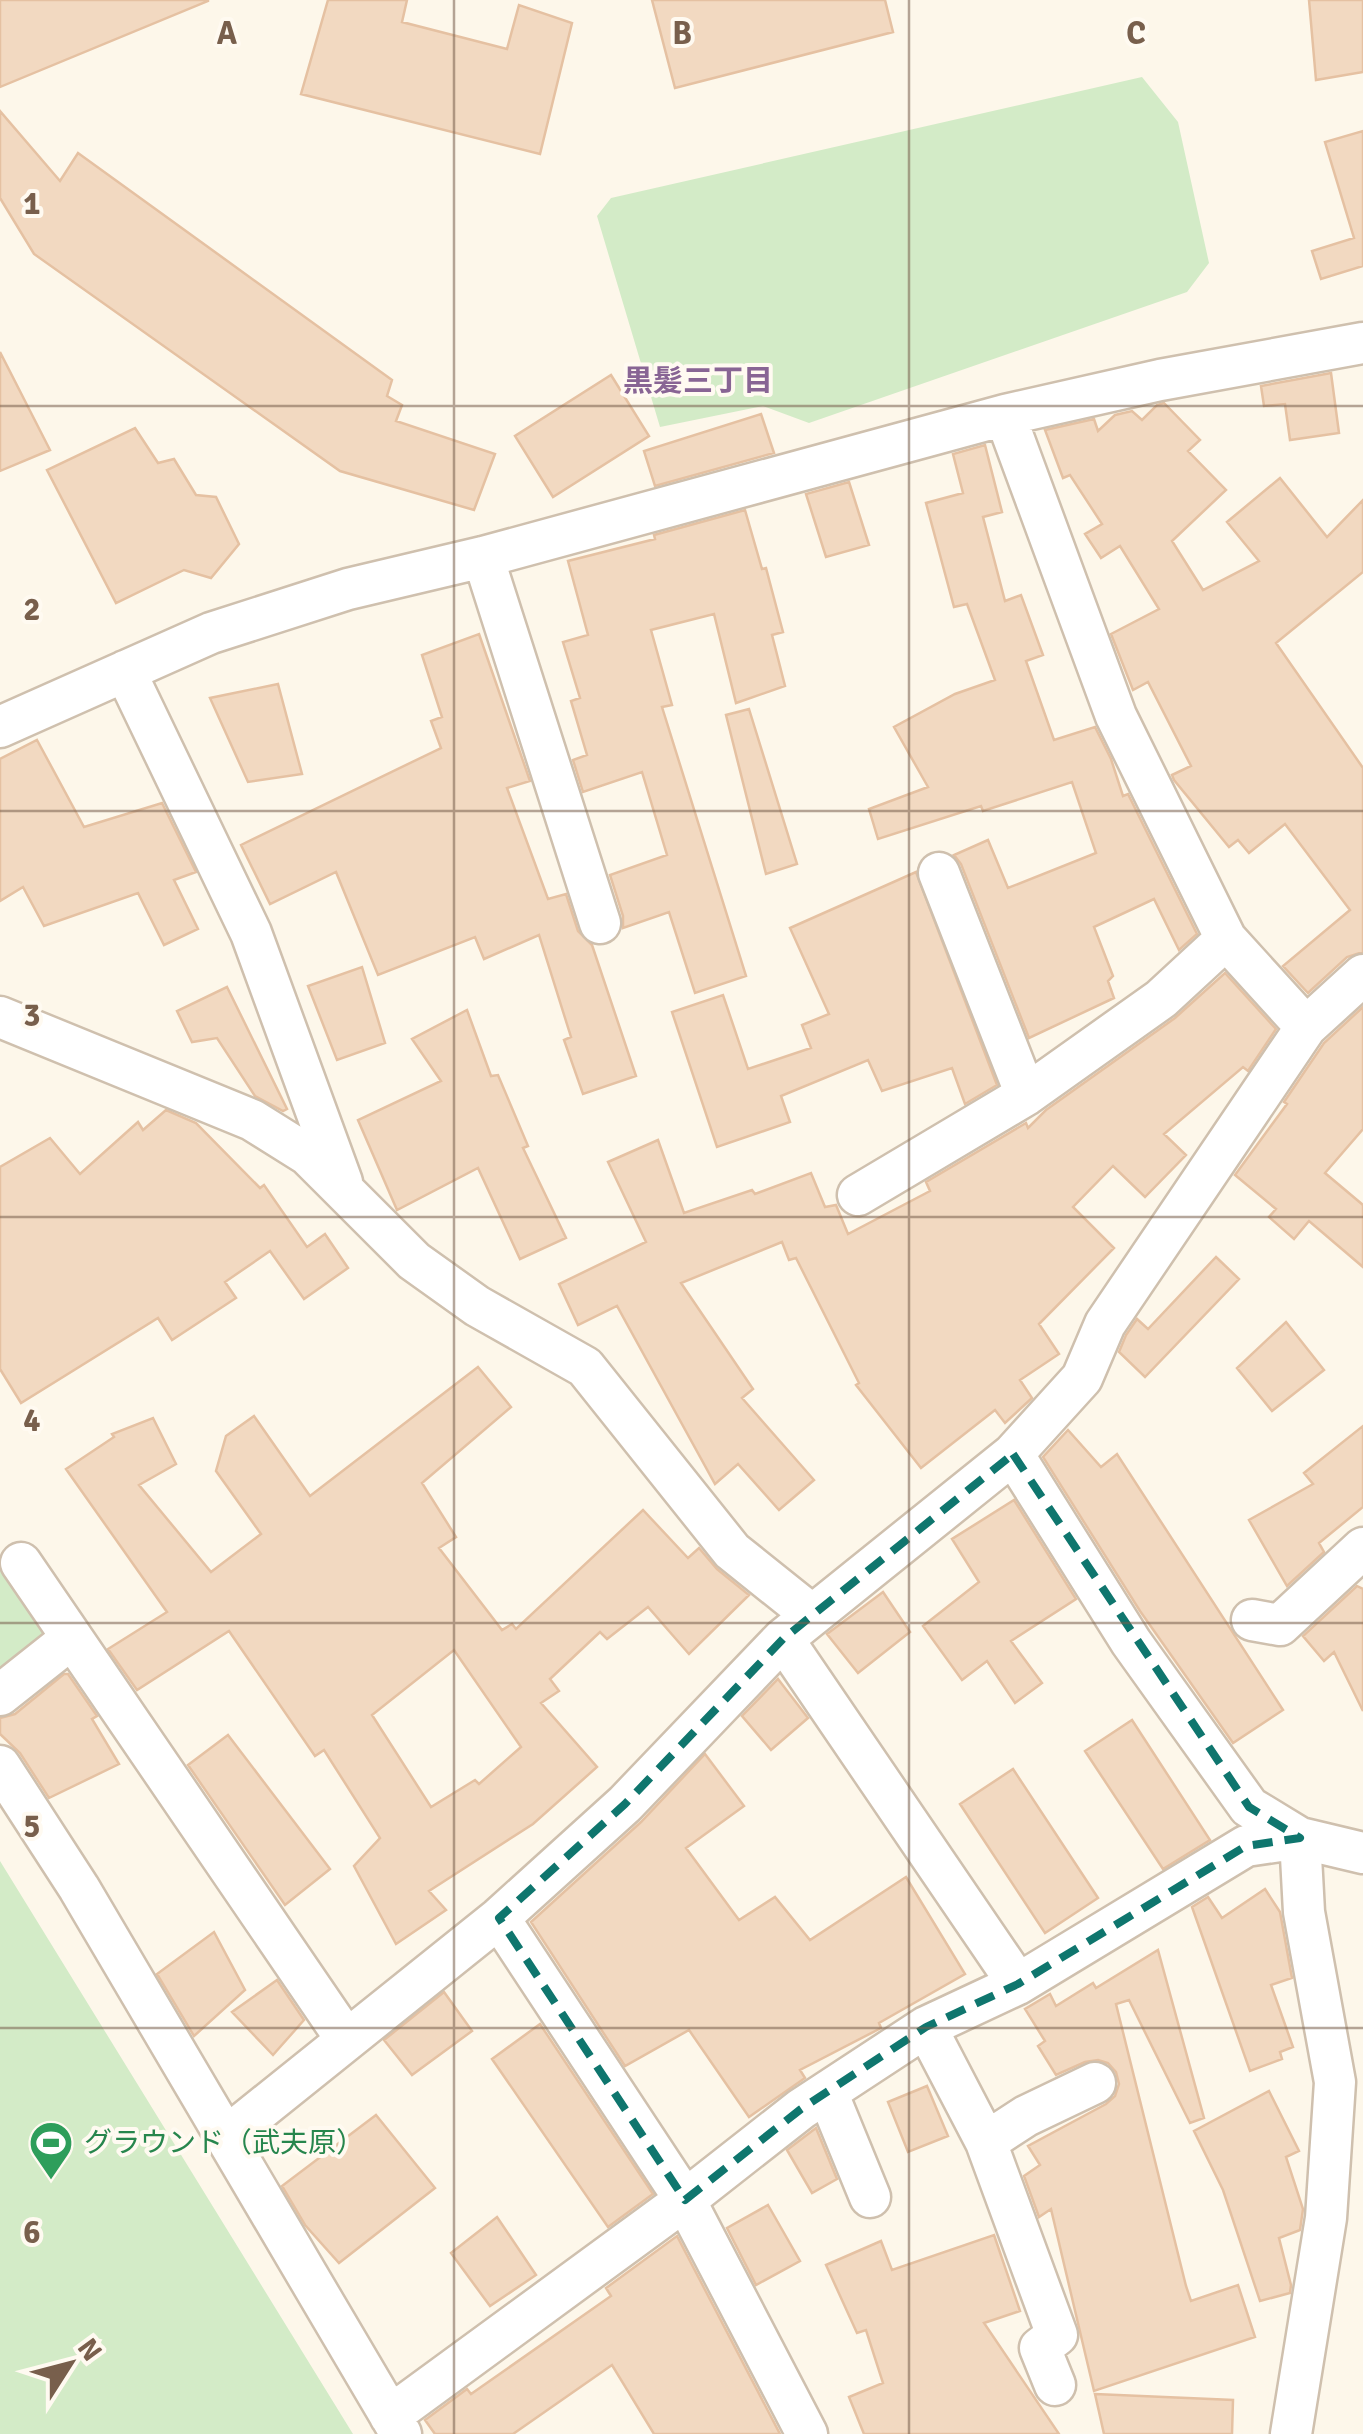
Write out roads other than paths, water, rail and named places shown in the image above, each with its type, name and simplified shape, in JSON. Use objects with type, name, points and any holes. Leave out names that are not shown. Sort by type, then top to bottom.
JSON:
[{"type":"street","points":[[0,727],[211,634],[348,589],[484,557],[1005,415],[1180,376],[1363,343]]},
{"type":"street","points":[[1005,415],[1116,716],[1226,939],[1306,1027]]},
{"type":"street","points":[[484,557],[600,923]]},
{"type":"street","points":[[125,671],[251,933],[346,1194]]},
{"type":"street","points":[[940,874],[1026,1095]]},
{"type":"street","points":[[858,1195],[1026,1095],[1162,1000],[1226,939]]},
{"type":"street","points":[[226,2137],[499,1918],[625,1804],[797,1627],[1013,1454],[1082,1378],[1105,1324],[1306,1027],[1363,975]]},
{"type":"street","points":[[0,1017],[252,1120],[308,1155],[414,1261],[477,1306],[585,1367],[797,1627],[1018,1984]]},
{"type":"street","points":[[1013,1454],[1131,1642],[1248,1807],[1300,1838],[1363,1853]]},
{"type":"street","points":[[1252,1620],[1280,1624],[1363,1548]]},
{"type":"street","points":[[21,1563],[346,2040]]},
{"type":"street","points":[[0,1695],[72,1638]]},
{"type":"street","points":[[0,1766],[79,1888],[396,2425],[828,2092],[926,2028],[1018,1984],[1246,1846],[1300,1838]]},
{"type":"street","points":[[1291,2434],[1326,2218],[1335,2082],[1304,1912],[1300,1838]]},
{"type":"street","points":[[499,1918],[685,2200],[807,2434]]},
{"type":"street","points":[[926,2028],[986,2142],[1057,2335],[1040,2348],[1054,2385]]},
{"type":"street","points":[[986,2142],[1026,2116],[1096,2082]]},
{"type":"street","points":[[828,2092],[870,2196]]},
{"type":"place","name":"グラウンド（武夫原）","points":[[51,2181]]},
{"type":"district","name":"黒髪三丁目","points":[[698,381]]}]
